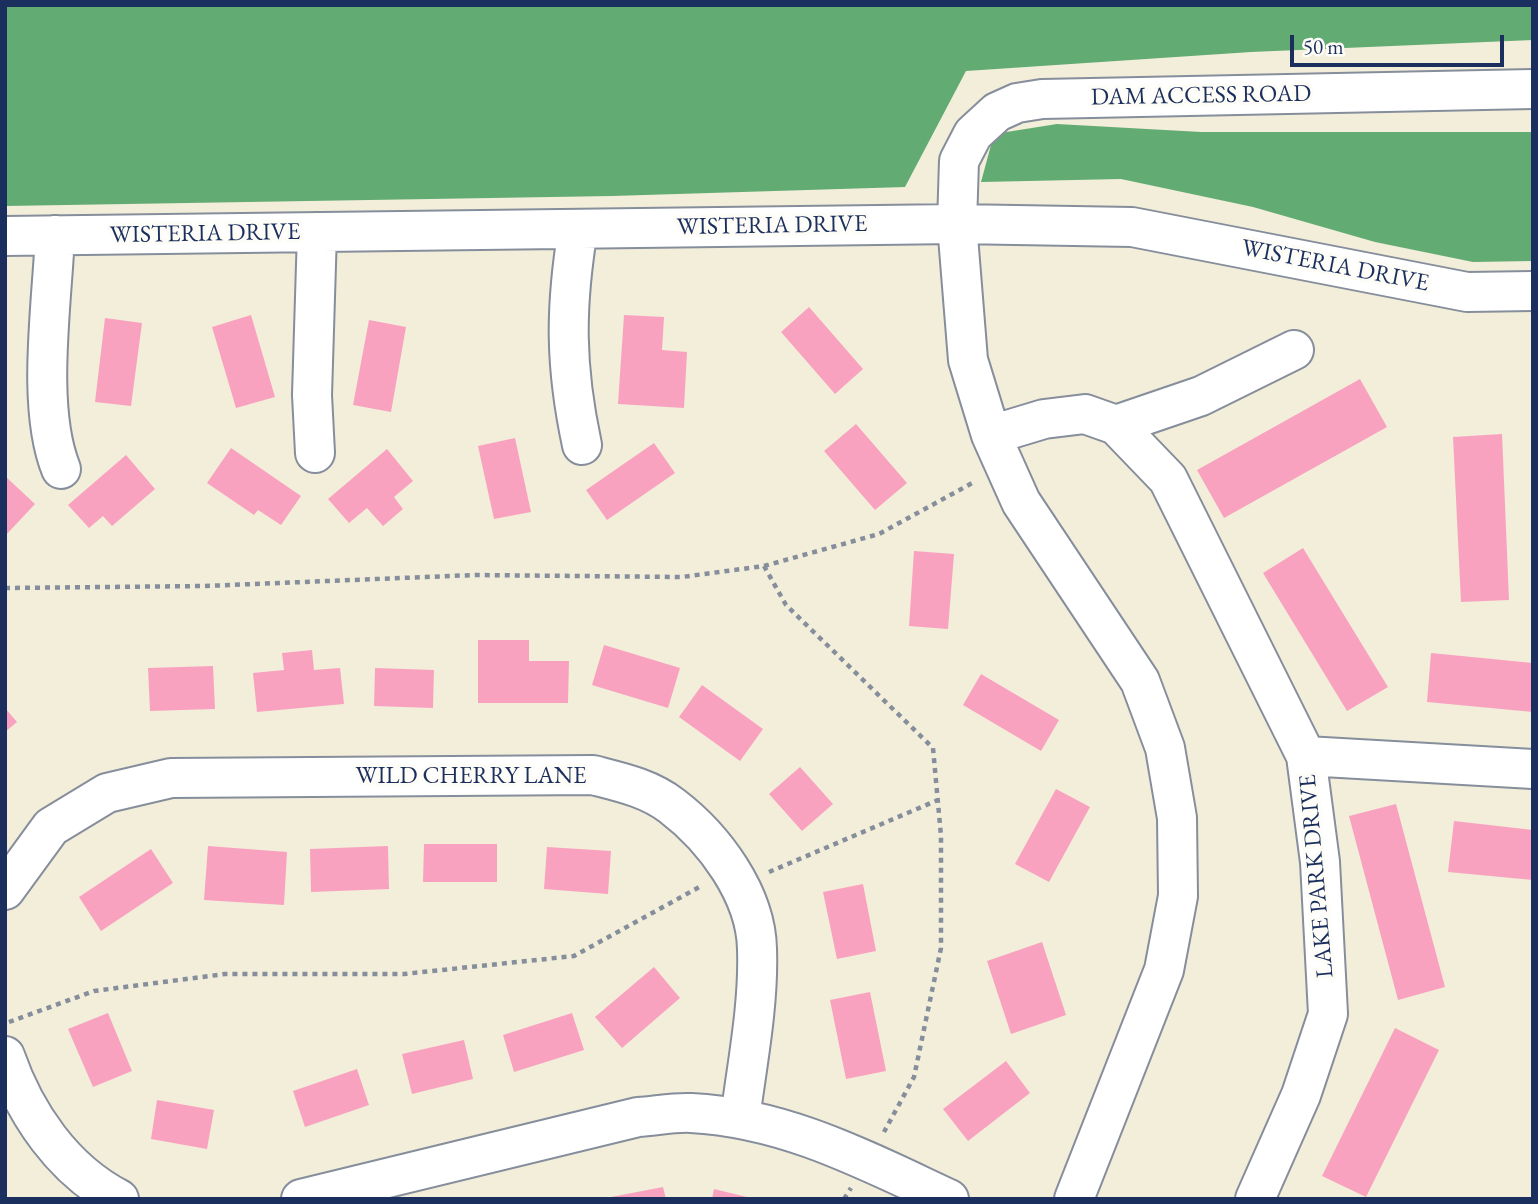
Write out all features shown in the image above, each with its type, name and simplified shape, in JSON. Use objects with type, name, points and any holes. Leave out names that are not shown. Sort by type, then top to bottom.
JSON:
[{"type":"street","name":"DAM ACCESS ROAD","points":[[1074,1199],[1164,970],[1178,896],[1177,818],[1165,748],[1140,681],[1021,502],[998,451],[968,360],[957,224],[959,161],[965,146],[984,122],[1017,103],[1042,99],[1533,89]]},
{"type":"street","name":"WISTERIA DRIVE","points":[[5,236],[957,224],[1132,227],[1467,292],[1533,291]]},
{"type":"street","points":[[578,229],[568,317],[570,388],[582,445]]},
{"type":"street","points":[[315,453],[312,395],[317,232]]},
{"type":"street","points":[[55,236],[48,391],[52,447],[61,469]]},
{"type":"street","points":[[1116,425],[1201,396],[1294,350]]},
{"type":"street","name":"LAKE PARK DRIVE","points":[[998,451],[1044,419],[1085,414],[1116,425],[1168,479],[1306,756],[1320,862],[1328,1014],[1301,1095],[1255,1199]]},
{"type":"street","points":[[1306,756],[1533,769]]},
{"type":"street","name":"WILD CHERRY LANE","points":[[5,890],[51,827],[107,793],[171,778],[593,775],[637,786],[672,806],[726,859],[747,901],[758,947],[754,1007],[740,1119]]},
{"type":"street","points":[[5,1056],[15,1086],[54,1147],[83,1177],[119,1199]]},
{"type":"street","points":[[301,1199],[638,1117],[690,1113],[740,1119],[810,1135],[949,1199]]},
{"type":"path","points":[[5,588],[205,586],[475,575],[682,577],[765,566],[879,534],[998,451]]},
{"type":"path","points":[[765,566],[786,606],[933,748],[941,836],[941,948],[914,1077],[867,1162]]},
{"type":"path","points":[[5,1024],[94,991],[225,974],[404,974],[574,956],[735,878],[938,800]]},
{"type":"green space","points":[[5,5],[1533,5],[1533,40],[1251,52],[966,71],[905,187],[612,196],[5,206]]},
{"type":"green space","points":[[1057,124],[1201,132],[1533,132],[1533,261],[1473,262],[1375,242],[1253,207],[1121,179],[981,182],[994,134]]},
{"type":"building","points":[[809,307],[863,369],[835,394],[781,332]]},
{"type":"building","points":[[251,315],[275,397],[236,408],[212,327]]},
{"type":"building","points":[[624,315],[664,317],[662,350],[687,352],[684,408],[618,404]]},
{"type":"building","points":[[105,318],[142,323],[131,406],[95,402]]},
{"type":"building","points":[[369,320],[406,327],[391,412],[353,405]]},
{"type":"building","points":[[1360,379],[1387,427],[1224,518],[1197,470]]},
{"type":"building","points":[[856,424],[907,483],[875,510],[824,451]]},
{"type":"building","points":[[1502,434],[1509,600],[1461,602],[1453,437]]},
{"type":"building","points":[[515,438],[531,512],[494,519],[478,446]]},
{"type":"building","points":[[654,443],[675,473],[607,520],[586,490]]},
{"type":"building","points":[[231,448],[301,496],[281,525],[258,510],[254,515],[207,483]]},
{"type":"building","points":[[387,449],[413,481],[394,497],[403,509],[383,526],[367,508],[349,523],[328,499]]},
{"type":"building","points":[[126,455],[155,489],[112,526],[103,516],[89,528],[68,505]]},
{"type":"building","points":[[5,476],[35,504],[5,536]]},
{"type":"building","points":[[1303,548],[1388,687],[1347,711],[1263,573]]},
{"type":"building","points":[[914,551],[954,554],[948,629],[909,626]]},
{"type":"building","points":[[478,640],[529,640],[529,661],[569,661],[568,703],[478,703]]},
{"type":"building","points":[[604,645],[680,668],[668,708],[592,685]]},
{"type":"building","points":[[312,650],[314,670],[340,668],[344,704],[257,712],[253,673],[284,670],[282,653]]},
{"type":"building","points":[[1431,653],[1533,663],[1533,712],[1427,702]]},
{"type":"building","points":[[213,666],[215,709],[150,711],[148,668]]},
{"type":"building","points":[[375,668],[434,670],[433,708],[374,706]]},
{"type":"building","points":[[981,674],[1059,720],[1041,751],[963,705]]},
{"type":"building","points":[[702,685],[763,729],[740,761],[679,717]]},
{"type":"building","points":[[5,708],[17,722],[5,732]]},
{"type":"building","points":[[800,767],[833,804],[802,831],[769,794]]},
{"type":"building","points":[[1056,789],[1090,807],[1049,882],[1015,864]]},
{"type":"building","points":[[1396,804],[1445,987],[1398,1000],[1349,816]]},
{"type":"building","points":[[1454,821],[1533,830],[1533,880],[1448,872]]},
{"type":"building","points":[[424,844],[497,844],[497,882],[423,882]]},
{"type":"building","points":[[208,846],[287,852],[284,905],[204,900]]},
{"type":"building","points":[[388,846],[389,889],[311,892],[310,849]]},
{"type":"building","points":[[547,847],[611,851],[608,894],[544,889]]},
{"type":"building","points":[[151,849],[173,883],[101,931],[79,897]]},
{"type":"building","points":[[863,884],[876,951],[837,959],[823,892]]},
{"type":"building","points":[[1042,942],[1066,1015],[1011,1034],[987,961]]},
{"type":"building","points":[[654,967],[680,998],[622,1048],[595,1017]]},
{"type":"building","points":[[870,992],[886,1071],[846,1079],[830,1000]]},
{"type":"building","points":[[108,1013],[132,1071],[93,1087],[68,1029]]},
{"type":"building","points":[[572,1013],[584,1050],[514,1072],[503,1035]]},
{"type":"building","points":[[1395,1028],[1439,1050],[1366,1197],[1322,1176]]},
{"type":"building","points":[[464,1040],[473,1079],[412,1094],[402,1054]]},
{"type":"building","points":[[1006,1061],[1030,1093],[968,1141],[943,1109]]},
{"type":"building","points":[[357,1069],[369,1105],[305,1127],[293,1091]]},
{"type":"building","points":[[157,1100],[214,1110],[207,1149],[151,1139]]},
{"type":"building","points":[[663,1187],[666,1199],[611,1199],[611,1197]]},
{"type":"building","points":[[714,1189],[751,1198],[751,1199],[712,1199]]}]
